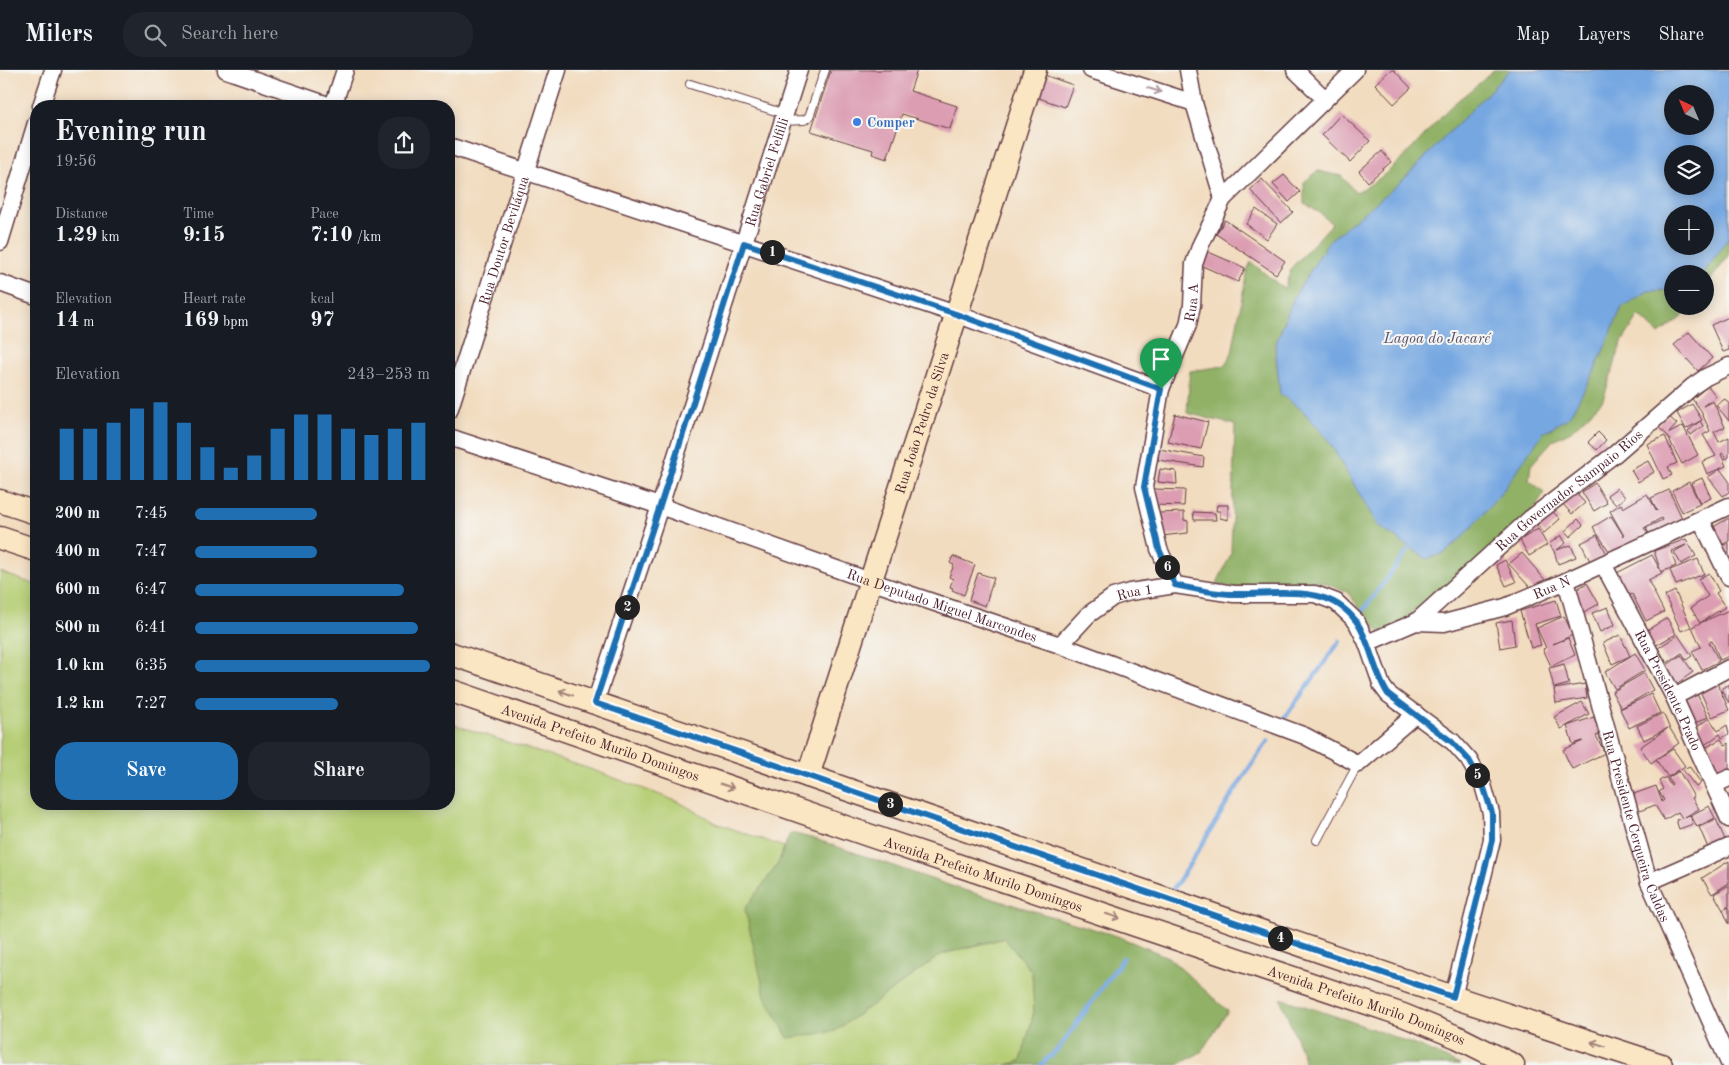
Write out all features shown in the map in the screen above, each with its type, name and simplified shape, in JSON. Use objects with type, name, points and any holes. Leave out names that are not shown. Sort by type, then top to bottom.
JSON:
[{"type":"main road","name":"Rua João Pedro da Silva","points":[[808,776],[1035,70]]},
{"type":"main road","points":[[0,501],[30,512]]},
{"type":"main road","points":[[0,538],[30,548]]},
{"type":"main road","points":[[455,655],[1453,997],[1661,1065]]},
{"type":"main road","name":"Avenida Prefeito Murilo Domingos","points":[[455,692],[877,838],[1404,1015],[1457,1037],[1513,1065]]},
{"type":"street","points":[[44,100],[52,70]]},
{"type":"street","points":[[226,70],[314,100]]},
{"type":"street","points":[[334,100],[345,70]]},
{"type":"street","name":"Rua Doutor Beviláqua","points":[[455,392],[558,70]]},
{"type":"street","name":"Rua Gabriel Felfilli","points":[[595,703],[799,70]]},
{"type":"street","points":[[1091,70],[1194,103]]},
{"type":"street","points":[[1188,70],[1194,103],[1224,199]]},
{"type":"street","points":[[1295,70],[1325,99]]},
{"type":"street","name":"Rua A","points":[[1175,585],[1159,549],[1144,487],[1161,389],[1188,325],[1192,305],[1194,264],[1224,199],[1355,70]]},
{"type":"street","points":[[0,242],[30,143]]},
{"type":"street","points":[[455,148],[956,314],[1161,389]]},
{"type":"street","points":[[0,283],[30,294]]},
{"type":"street","name":"Rua Governador Sampaio Rios","points":[[1416,622],[1532,518],[1615,454],[1693,386],[1706,376],[1729,366]]},
{"type":"street","name":"Rua Deputado Miguel Marcondes","points":[[455,439],[660,506],[870,581],[1060,645],[1306,736],[1358,764]]},
{"type":"street","name":"Rua N","points":[[1367,644],[1416,622],[1444,623],[1505,607],[1729,506]]},
{"type":"street","points":[[1701,520],[1729,577]]},
{"type":"street","name":"Rua Presidente Prado","points":[[1603,564],[1674,697],[1722,781],[1729,819]]},
{"type":"street","name":"Rua Presidente Cerqueira Caldas","points":[[1566,581],[1648,882],[1729,1063]]},
{"type":"street","name":"Rua 1","points":[[1060,645],[1088,615],[1113,597],[1130,592],[1175,585],[1234,594],[1315,594],[1336,602],[1356,621],[1367,644],[1382,686],[1388,694],[1452,742],[1469,760],[1483,785],[1492,813],[1492,840],[1453,997]]},
{"type":"street","points":[[1674,697],[1729,668]]},
{"type":"street","points":[[1358,764],[1416,714]]},
{"type":"street","points":[[1648,882],[1729,847]]},
{"type":"lane","points":[[690,84],[784,117],[804,120],[809,117],[825,70]]},
{"type":"lane","points":[[1317,840],[1358,764]]},
{"type":"green space","name":"Lagoa do Jacaré","points":[[1493,70],[1729,70],[1729,256],[1714,275],[1714,265],[1664,265],[1664,315],[1683,316],[1659,334],[1639,315],[1621,344],[1603,400],[1571,431],[1553,440],[1531,465],[1529,480],[1544,492],[1536,507],[1435,600],[1413,611],[1400,628],[1379,632],[1347,592],[1319,581],[1276,588],[1231,588],[1217,583],[1231,554],[1235,425],[1187,413],[1190,371],[1224,366],[1232,353],[1247,270],[1251,262],[1284,289],[1292,267],[1332,224],[1320,213],[1304,203],[1304,182],[1318,171],[1341,176],[1356,192],[1369,186],[1393,167],[1447,110]]},
{"type":"green space","points":[[0,572],[30,583],[30,810],[455,810],[455,725],[593,770],[679,802],[716,823],[784,847],[778,864],[745,909],[835,1031],[942,954],[1005,938],[1032,972],[1034,1012],[1021,1062],[1006,1065],[0,1065]]},
{"type":"green space","points":[[790,833],[815,839],[957,888],[1117,936],[1168,957],[1228,1011],[1201,1052],[1178,1065],[1006,1065],[1021,1061],[1034,1012],[1032,972],[1004,938],[942,954],[835,1031],[788,1038],[765,996],[745,909],[778,864]]},
{"type":"green space","points":[[1280,998],[1394,1037],[1460,1065],[1304,1065],[1303,1055]]},
{"type":"water","name":"Lagoa do Jacaré","points":[[1510,70],[1729,70],[1729,237],[1709,265],[1664,265],[1664,290],[1648,291],[1622,307],[1594,372],[1569,417],[1543,433],[1502,492],[1465,535],[1445,553],[1427,559],[1378,526],[1327,438],[1302,410],[1280,394],[1275,346],[1294,297],[1329,241],[1401,182]]},
{"type":"building","name":"Comper","points":[[831,70],[917,70],[910,91],[957,106],[950,129],[902,114],[887,159],[872,154],[873,150],[811,131]]},
{"type":"building","points":[[1390,70],[1394,70],[1411,88],[1394,104],[1375,84]]},
{"type":"building","points":[[1044,75],[1073,85],[1065,107],[1036,97]]},
{"type":"building","points":[[1341,114],[1370,141],[1350,162],[1322,135]]},
{"type":"building","points":[[1382,151],[1391,162],[1368,182],[1359,171]]},
{"type":"building","points":[[1284,175],[1300,192],[1289,202],[1273,184]]},
{"type":"building","points":[[1262,179],[1293,212],[1281,223],[1250,190]]},
{"type":"building","points":[[1256,209],[1277,224],[1267,239],[1246,224]]},
{"type":"building","points":[[1225,220],[1285,261],[1276,274],[1216,234]]},
{"type":"building","points":[[1204,250],[1245,268],[1238,282],[1198,264]]},
{"type":"building","points":[[1729,317],[1729,350],[1723,352],[1711,325]]},
{"type":"building","points":[[1689,332],[1712,358],[1698,371],[1674,345]]},
{"type":"building","points":[[1708,386],[1716,396],[1703,406],[1713,401],[1725,427],[1714,432],[1719,442],[1729,437],[1729,457],[1726,459],[1723,453],[1721,454],[1726,466],[1707,474],[1702,462],[1716,456],[1703,435],[1710,431],[1700,409],[1692,399]]},
{"type":"building","points":[[1725,399],[1729,404],[1729,421],[1716,405]]},
{"type":"building","points":[[1692,404],[1702,420],[1686,429],[1677,413]]},
{"type":"building","points":[[1175,414],[1208,422],[1201,449],[1168,442]]},
{"type":"building","points":[[1667,415],[1677,424],[1668,434],[1683,426],[1698,455],[1682,464],[1667,435],[1657,426]]},
{"type":"building","points":[[1700,421],[1703,426],[1691,435],[1688,431]]},
{"type":"building","points":[[1598,432],[1606,440],[1597,450],[1588,442]]},
{"type":"building","points":[[1665,436],[1677,463],[1668,467],[1672,475],[1663,479],[1647,444]]},
{"type":"building","points":[[1159,449],[1204,457],[1203,467],[1158,460]]},
{"type":"building","points":[[1648,461],[1654,472],[1638,482],[1631,470]]},
{"type":"building","points":[[1160,469],[1176,471],[1177,484],[1158,482]]},
{"type":"building","points":[[1720,469],[1729,481],[1729,492],[1723,496],[1708,477]]},
{"type":"building","points":[[1702,478],[1711,498],[1700,503],[1691,483]]},
{"type":"building","points":[[1689,482],[1700,504],[1682,512],[1672,491]]},
{"type":"building","points":[[1595,483],[1607,503],[1594,511],[1582,492]]},
{"type":"building","points":[[1617,488],[1625,497],[1616,505],[1607,495]]},
{"type":"building","points":[[1153,489],[1185,490],[1184,506],[1154,505]]},
{"type":"building","points":[[1669,490],[1682,518],[1649,534],[1646,528],[1662,520],[1661,518],[1644,528],[1648,533],[1611,554],[1593,527],[1611,516],[1624,536],[1610,511],[1621,504],[1623,508],[1647,494],[1657,511],[1651,498]]},
{"type":"building","points":[[1574,491],[1585,503],[1572,514],[1561,502]]},
{"type":"building","points":[[1217,505],[1228,505],[1228,520],[1220,518],[1220,511],[1216,511]]},
{"type":"building","points":[[1552,511],[1560,519],[1544,533],[1537,525]]},
{"type":"building","points":[[1184,512],[1184,520],[1188,521],[1188,533],[1161,536],[1159,513]]},
{"type":"building","points":[[1193,512],[1215,513],[1216,520],[1194,520]]},
{"type":"building","points":[[1729,518],[1729,541],[1718,547],[1708,530]]},
{"type":"building","points":[[1578,519],[1583,525],[1570,537],[1565,531]]},
{"type":"building","points":[[1538,529],[1547,545],[1529,556],[1520,540]]},
{"type":"building","points":[[1561,535],[1566,543],[1557,550],[1571,545],[1576,557],[1558,564],[1554,551],[1549,544]]},
{"type":"building","points":[[1597,535],[1607,554],[1591,563],[1581,543]]},
{"type":"building","points":[[1686,539],[1696,556],[1681,564],[1674,552],[1686,545],[1671,551],[1676,566],[1661,572],[1654,551]]},
{"type":"building","points":[[1729,543],[1729,564],[1717,549]]},
{"type":"building","points":[[1522,553],[1546,581],[1534,592],[1509,564]]},
{"type":"building","points":[[1652,555],[1662,573],[1648,580],[1664,612],[1646,621],[1632,594],[1627,597],[1615,574]]},
{"type":"building","points":[[953,556],[975,565],[964,595],[952,590],[953,588],[950,587],[953,579],[949,577],[954,565],[950,563]]},
{"type":"building","points":[[1698,559],[1704,574],[1676,585],[1670,570]]},
{"type":"building","points":[[1505,560],[1516,582],[1506,586],[1496,565]]},
{"type":"building","points":[[978,573],[994,578],[985,606],[969,600]]},
{"type":"building","points":[[1709,573],[1719,591],[1716,593],[1725,607],[1700,623],[1691,608],[1708,596],[1698,579]]},
{"type":"building","points":[[1587,583],[1599,604],[1584,612],[1572,592]]},
{"type":"building","points":[[1675,591],[1691,627],[1681,631],[1665,596]]},
{"type":"building","points":[[1556,600],[1561,616],[1535,624],[1541,645],[1531,648],[1520,611]]},
{"type":"building","points":[[1608,607],[1615,625],[1600,632],[1592,613]]},
{"type":"building","points":[[1729,610],[1729,656],[1720,660],[1712,641],[1709,642],[1719,661],[1702,670],[1692,651],[1701,647],[1692,627]]},
{"type":"building","points":[[1564,616],[1573,635],[1553,644],[1568,638],[1575,655],[1551,666],[1543,649],[1546,648],[1537,628]]},
{"type":"building","points":[[1667,618],[1676,634],[1653,647],[1644,632]]},
{"type":"building","points":[[1512,620],[1515,645],[1500,648],[1496,623]]},
{"type":"building","points":[[1620,635],[1630,656],[1612,664],[1603,643]]},
{"type":"building","points":[[1678,635],[1692,656],[1686,660],[1682,653],[1667,663],[1658,648]]},
{"type":"building","points":[[1635,653],[1645,670],[1615,689],[1605,672]]},
{"type":"building","points":[[1681,655],[1693,672],[1675,685],[1663,668]]},
{"type":"building","points":[[1564,664],[1569,684],[1554,688],[1549,668]]},
{"type":"building","points":[[1644,673],[1653,690],[1621,708],[1612,692]]},
{"type":"building","points":[[1717,683],[1729,710],[1712,717],[1700,691]]},
{"type":"building","points":[[1585,684],[1587,698],[1556,703],[1554,689]]},
{"type":"building","points":[[1729,684],[1729,703],[1721,689]]},
{"type":"building","points":[[1651,694],[1660,713],[1629,728],[1620,709]]},
{"type":"building","points":[[1697,694],[1708,717],[1689,726],[1678,703]]},
{"type":"building","points":[[1582,702],[1589,714],[1561,729],[1554,717]]},
{"type":"building","points":[[1663,713],[1679,743],[1651,763],[1640,747],[1668,728],[1644,740],[1637,726]]},
{"type":"building","points":[[1594,717],[1600,735],[1596,736],[1605,753],[1572,769],[1563,750],[1583,741],[1573,744],[1567,726]]},
{"type":"building","points":[[1709,718],[1718,731],[1727,725],[1729,734],[1722,738],[1720,734],[1703,746],[1692,731]]},
{"type":"building","points":[[1721,739],[1725,745],[1729,743],[1729,772],[1718,778],[1703,749]]},
{"type":"building","points":[[1673,749],[1685,766],[1668,777],[1656,760]]},
{"type":"building","points":[[1689,766],[1701,783],[1696,787],[1683,770]]},
{"type":"building","points":[[1679,771],[1699,809],[1683,818],[1690,815],[1693,824],[1679,829],[1676,820],[1682,818],[1678,812],[1664,820],[1655,805],[1637,812],[1631,795],[1656,786],[1662,802],[1664,800],[1659,792],[1663,789],[1659,781],[1666,777],[1670,785],[1672,784],[1668,778]]},
{"type":"building","points":[[1709,806],[1715,818],[1697,827],[1691,815]]},
{"type":"building","points":[[1716,819],[1726,842],[1709,850],[1699,827]]},
{"type":"building","points":[[1729,861],[1729,883],[1712,894],[1702,878]]},
{"type":"building","points":[[1729,885],[1729,906],[1723,910],[1714,894]]},
{"type":"building","points":[[1729,907],[1729,924],[1723,910]]},
{"type":"waterway","points":[[1358,617],[1412,545]]},
{"type":"waterway","points":[[1283,720],[1340,641]]},
{"type":"waterway","points":[[1171,892],[1268,741]]},
{"type":"waterway","points":[[1041,1065],[1060,1047],[1123,958]]},
{"type":"place","name":"Comper","points":[[857,122]]},
{"type":"route","points":[[744,243],[956,314],[1161,389],[1144,487],[1159,549],[1175,585],[1197,590],[1234,594],[1315,594],[1336,602],[1356,621],[1367,644],[1382,686],[1388,694],[1452,742],[1469,760],[1483,785],[1492,813],[1492,840],[1453,997],[595,703],[744,243]]}]
